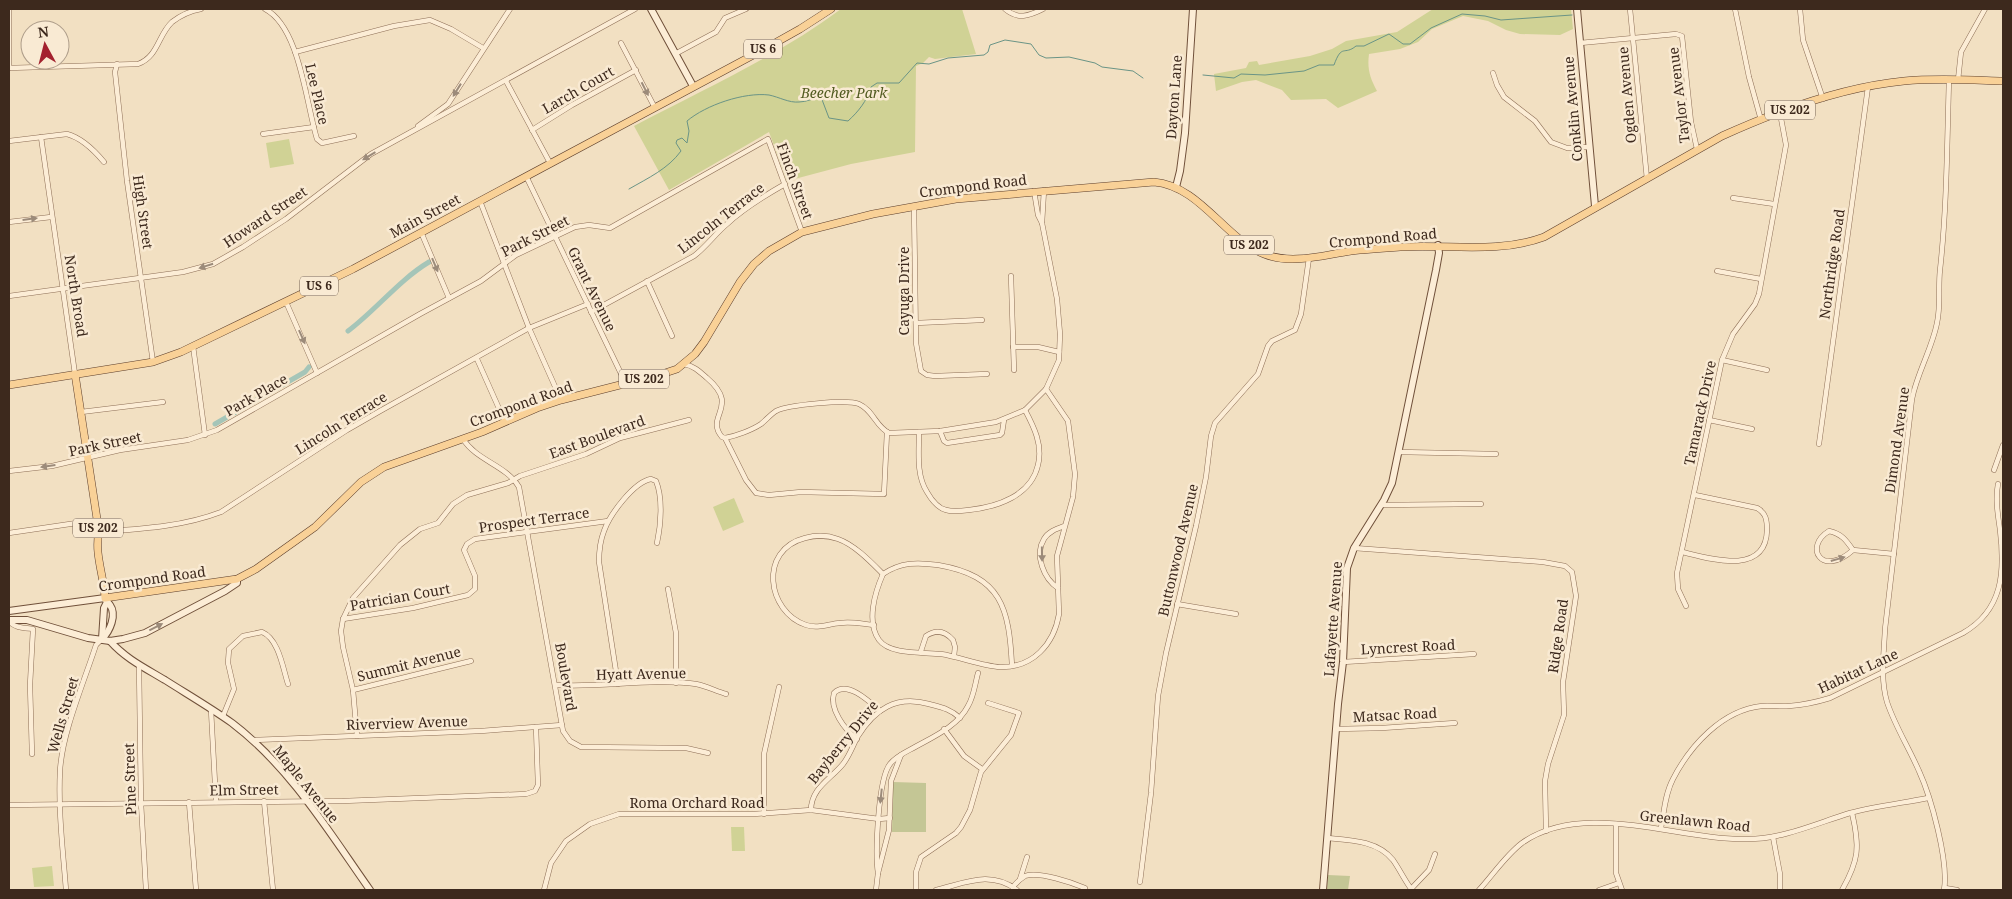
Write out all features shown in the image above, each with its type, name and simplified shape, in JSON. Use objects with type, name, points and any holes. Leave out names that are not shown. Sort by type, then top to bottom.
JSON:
[{"type":"main road","name":"Main Street","points":[[9,384],[152,362],[192,346],[286,302],[480,201],[800,29],[830,9]]},
{"type":"main road","name":"Crompond Road","points":[[106,600],[237,579],[256,569],[315,527],[361,482],[373,473],[391,464],[462,439],[561,400],[668,373],[684,364],[695,354],[736,288],[754,264],[769,251],[802,232],[837,222],[956,198],[1146,182],[1162,183],[1176,187],[1256,250],[1282,258],[1309,258],[1369,249],[1438,245],[1489,248],[1523,244],[1553,233],[1596,206],[1728,133],[1780,113],[1868,87],[1914,80],[2003,81]]},
{"type":"main road","name":"North Broad","points":[[75,374],[87,458]]},
{"type":"main road","name":"US 202","points":[[87,458],[99,532],[97,542],[106,600]]},
{"type":"street","points":[[9,9],[9,68],[138,64],[148,60],[173,21],[185,14],[201,9]]},
{"type":"street","name":"Lee Place","points":[[265,9],[277,19],[295,52],[310,104],[318,141],[322,143],[354,136]]},
{"type":"street","points":[[411,132],[448,104],[510,9]]},
{"type":"street","name":"Howard Street","points":[[9,296],[184,272],[219,261],[286,219],[359,162],[635,9]]},
{"type":"street","points":[[650,9],[693,86]]},
{"type":"street","points":[[675,54],[716,32],[725,18],[746,9]]},
{"type":"street","points":[[1005,9],[1018,16],[1032,14],[1043,9]]},
{"type":"street","name":"Dayton Lane","points":[[1176,187],[1185,133],[1193,9]]},
{"type":"street","name":"Conklin Avenue","points":[[1578,9],[1589,147],[1596,206]]},
{"type":"street","name":"Ogden Avenue","points":[[1630,9],[1647,179]]},
{"type":"street","points":[[1735,9],[1748,77],[1761,120]]},
{"type":"street","points":[[1800,9],[1803,40],[1823,99]]},
{"type":"street","points":[[1958,80],[1961,52],[1985,9]]},
{"type":"street","points":[[295,52],[394,26],[430,20],[451,29],[483,48]]},
{"type":"street","name":"Taylor Avenue","points":[[1633,39],[1676,34],[1683,38],[1692,122],[1697,149]]},
{"type":"street","points":[[1580,43],[1633,39]]},
{"type":"street","points":[[622,43],[654,108]]},
{"type":"street","name":"High Street","points":[[117,64],[115,72],[126,171],[152,362]]},
{"type":"street","name":"Larch Court","points":[[532,130],[572,104],[636,70]]},
{"type":"street","points":[[1493,73],[1504,97],[1536,121],[1551,142],[1567,148],[1589,147]]},
{"type":"street","name":"Dimond Avenue","points":[[1945,889],[1942,854],[1928,798],[1920,774],[1892,715],[1884,689],[1883,671],[1885,629],[1912,399],[1939,312],[1939,272],[1946,219],[1949,80]]},
{"type":"street","points":[[506,81],[550,163]]},
{"type":"street","name":"Northridge Road","points":[[1819,444],[1868,87]]},
{"type":"street","name":"Tamarack Drive","points":[[1686,606],[1676,580],[1722,360],[1732,334],[1756,304],[1786,145],[1780,113]]},
{"type":"street","points":[[263,134],[314,126]]},
{"type":"street","points":[[9,141],[61,134],[75,136],[104,162]]},
{"type":"street","name":"North Broad","points":[[41,137],[75,374]]},
{"type":"street","name":"Finch Street","points":[[768,138],[802,232]]},
{"type":"street","name":"Park Street","points":[[318,373],[481,280],[505,262],[555,236],[582,225],[610,228],[768,138]]},
{"type":"street","name":"Grant Avenue","points":[[526,176],[626,384]]},
{"type":"street","name":"Lincoln Terrace","points":[[591,312],[694,256],[728,223],[749,206],[785,184]]},
{"type":"street","points":[[886,432],[940,431],[1004,420],[1025,410],[1046,389],[1056,369],[1059,352],[1060,321],[1042,223],[1044,190]]},
{"type":"street","points":[[1034,191],[1038,215],[1042,223]]},
{"type":"street","points":[[1733,198],[1774,204]]},
{"type":"street","points":[[480,201],[529,328],[547,364],[561,400]]},
{"type":"street","name":"Cayuga Drive","points":[[914,206],[918,360],[923,374],[935,376],[986,374]]},
{"type":"street","points":[[9,222],[51,217]]},
{"type":"street","points":[[421,232],[449,298]]},
{"type":"street","name":"Lafayette Avenue","points":[[1323,890],[1343,662],[1346,576],[1354,548],[1390,490],[1439,254],[1438,245]]},
{"type":"street","name":"Buttonwood Avenue","points":[[1140,882],[1151,793],[1158,696],[1206,478],[1211,436],[1215,423],[1258,374],[1268,346],[1272,341],[1295,330],[1300,314],[1309,258]]},
{"type":"street","points":[[1717,271],[1761,279]]},
{"type":"street","points":[[1011,276],[1014,370]]},
{"type":"street","points":[[647,281],[672,336]]},
{"type":"street","points":[[286,302],[318,373]]},
{"type":"street","name":"Lincoln Terrace","points":[[99,532],[147,528],[207,517],[220,512],[347,430],[477,359],[529,328],[588,304]]},
{"type":"street","points":[[916,322],[982,320]]},
{"type":"street","points":[[192,346],[205,435]]},
{"type":"street","points":[[1013,347],[1038,347],[1059,352]]},
{"type":"street","points":[[477,359],[505,422]]},
{"type":"street","points":[[1722,360],[1767,370]]},
{"type":"street","points":[[684,364],[693,366],[719,388],[723,401],[717,426],[720,435],[725,438],[746,480],[756,493],[769,495],[801,492],[884,494],[886,432],[870,411],[860,405],[844,402],[781,409],[759,426],[725,438]]},
{"type":"street","name":"Park Place","points":[[205,435],[318,373]]},
{"type":"street","points":[[1012,666],[1010,631],[1006,616],[995,594],[978,577],[968,572],[914,562],[895,566],[883,574],[874,605],[874,625],[878,638],[886,646],[899,651],[954,656],[1000,667],[1012,666],[1039,655],[1048,645],[1058,623],[1057,556],[1075,486],[1070,428],[1063,412],[1046,389]]},
{"type":"street","points":[[81,412],[163,402]]},
{"type":"street","points":[[919,432],[920,471],[926,491],[937,505],[946,510],[975,509],[1004,503],[1026,487],[1036,473],[1039,448],[1034,427],[1025,410]]},
{"type":"street","name":"East Boulevard","points":[[343,619],[353,598],[414,533],[438,523],[453,504],[467,495],[508,483],[586,454],[620,438],[689,420]]},
{"type":"street","points":[[940,431],[944,441],[947,442],[1000,435],[1004,420]]},
{"type":"street","points":[[1709,420],[1752,430]]},
{"type":"street","name":"Park Street","points":[[9,471],[52,466],[120,450],[179,442],[205,435]]},
{"type":"street","points":[[462,439],[477,455],[514,480]]},
{"type":"street","points":[[1994,470],[2003,445]]},
{"type":"street","points":[[1399,452],[1496,454]]},
{"type":"street","points":[[618,684],[599,562],[602,537],[608,522],[617,508],[640,483],[655,479],[659,488],[660,532],[657,542]]},
{"type":"street","name":"Boulevard","points":[[514,480],[522,496],[562,725],[567,738],[581,747],[686,748],[708,753]]},
{"type":"street","name":"Habitat Lane","points":[[1661,828],[1672,780],[1701,740],[1714,726],[1738,714],[1762,706],[1788,706],[1817,702],[1846,691],[1976,625],[1996,600],[2000,583],[2002,552],[1997,508],[1998,484]]},
{"type":"street","points":[[1682,552],[1738,562],[1750,560],[1759,553],[1767,540],[1767,522],[1764,512],[1743,504],[1694,496]]},
{"type":"street","points":[[1381,505],[1481,504]]},
{"type":"street","points":[[9,533],[97,520]]},
{"type":"street","name":"Prospect Terrace","points":[[462,597],[475,589],[476,585],[475,576],[465,555],[465,547],[475,539],[608,522]]},
{"type":"street","points":[[1058,588],[1050,583],[1044,569],[1041,549],[1046,537],[1064,526]]},
{"type":"street","points":[[1853,550],[1844,559],[1836,562],[1827,562],[1821,558],[1817,551],[1817,544],[1821,536],[1829,531],[1845,539],[1853,550],[1894,554]]},
{"type":"street","points":[[874,625],[840,623],[818,627],[807,626],[796,621],[780,603],[775,591],[774,568],[779,553],[796,540],[814,536],[829,536],[841,540],[883,574]]},
{"type":"street","name":"Ridge Road","points":[[1354,548],[1542,562],[1565,566],[1572,572],[1576,596],[1563,682],[1564,715],[1544,781],[1546,831]]},
{"type":"street","points":[[9,620],[27,620],[88,638],[110,641],[130,638],[145,633],[225,591],[237,583],[237,579]]},
{"type":"street","points":[[668,589],[676,632],[676,683]]},
{"type":"street","name":"Patrician Court","points":[[343,619],[413,608],[462,597]]},
{"type":"street","points":[[102,639],[110,631],[112,620],[111,608],[106,600]]},
{"type":"street","name":"Crompond Road","points":[[9,611],[106,600]]},
{"type":"street","points":[[1177,604],[1236,614]]},
{"type":"street","points":[[343,619],[341,632],[342,646],[353,690],[357,736]]},
{"type":"street","points":[[9,620],[11,624],[33,629],[30,685],[32,754]]},
{"type":"street","points":[[920,652],[926,636],[938,631],[949,635],[954,640],[954,656]]},
{"type":"street","points":[[223,716],[234,689],[227,655],[229,649],[243,636],[262,632],[269,636],[279,657],[288,684]]},
{"type":"street","name":"Wells Street","points":[[66,890],[60,771],[66,738],[96,645],[102,639]]},
{"type":"street","name":"Maple Avenue","points":[[110,641],[118,650],[139,666],[223,716],[252,740],[280,768],[306,801],[370,890]]},
{"type":"street","name":"Lyncrest Road","points":[[1343,662],[1439,658],[1474,654]]},
{"type":"street","name":"Summit Avenue","points":[[353,690],[471,661]]},
{"type":"street","name":"Pine Street","points":[[139,666],[141,803],[146,890]]},
{"type":"street","points":[[878,873],[876,857],[879,819],[886,772],[889,764],[960,718],[968,706],[978,673]]},
{"type":"street","name":"Hyatt Avenue","points":[[556,685],[698,684],[726,694]]},
{"type":"street","points":[[764,814],[764,754],[779,688]]},
{"type":"street","points":[[857,739],[843,726],[834,702],[834,693],[840,688],[848,689],[880,710]]},
{"type":"street","name":"Bayberry Drive","points":[[811,810],[816,790],[842,766],[857,739],[880,710],[893,703],[904,701],[924,702],[954,712],[960,718]]},
{"type":"street","points":[[916,890],[916,872],[921,857],[956,833],[961,827],[970,810],[982,769],[995,757],[1011,735],[1019,713],[988,703]]},
{"type":"street","points":[[211,710],[216,802]]},
{"type":"street","name":"Matsac Road","points":[[1336,729],[1455,723]]},
{"type":"street","name":"Riverview Avenue","points":[[252,740],[562,725]]},
{"type":"street","name":"Elm Street","points":[[9,805],[343,801],[533,793],[538,785],[536,727]]},
{"type":"street","points":[[944,729],[964,756],[982,769]]},
{"type":"street","points":[[876,890],[878,873],[886,848],[890,818],[891,781],[901,755]]},
{"type":"street","name":"Greenlawn Road","points":[[1479,890],[1515,849],[1524,842],[1546,831],[1567,824],[1616,824],[1748,840],[1773,837],[1852,813],[1928,798]]},
{"type":"street","points":[[264,801],[273,890]]},
{"type":"street","points":[[188,802],[196,890]]},
{"type":"street","name":"Roma Orchard Road","points":[[544,890],[551,863],[562,847],[581,829],[600,820],[626,813],[764,814],[811,810],[879,819],[890,818]]},
{"type":"street","points":[[1842,890],[1853,868],[1858,852],[1856,828],[1852,813]]},
{"type":"street","points":[[1616,824],[1616,873],[1622,890]]},
{"type":"street","points":[[1773,837],[1780,874],[1780,890]]},
{"type":"street","points":[[1328,838],[1362,842],[1380,849],[1391,858],[1412,889],[1429,870],[1435,854]]},
{"type":"street","points":[[936,890],[994,878],[1015,889],[1020,880],[1027,857]]},
{"type":"street","points":[[1020,880],[1026,876],[1038,876],[1071,882],[1085,888]]},
{"type":"street","points":[[964,883],[965,890]]},
{"type":"street","points":[[1599,890],[1619,883]]},
{"type":"street","points":[[1945,889],[1958,890]]},
{"type":"green space","name":"Beecher Park","points":[[841,9],[962,9],[976,54],[935,59],[929,57],[923,63],[916,66],[915,152],[851,164],[787,181],[769,132],[669,190],[634,126],[766,57]]},
{"type":"green space","points":[[1433,9],[1571,9],[1573,29],[1560,35],[1520,34],[1506,30],[1488,21],[1463,16],[1432,29],[1418,42],[1400,49],[1369,54],[1368,64],[1377,91],[1338,108],[1326,99],[1291,100],[1282,90],[1256,80],[1242,82],[1216,91],[1214,74],[1246,68],[1249,62],[1257,61],[1259,65],[1310,56],[1332,49],[1346,41],[1397,32]]},
{"type":"green space","points":[[289,139],[294,164],[270,168],[266,143]]},
{"type":"green space","points":[[734,498],[744,522],[723,531],[713,507]]},
{"type":"green space","points":[[893,782],[926,783],[926,832],[892,832]]},
{"type":"green space","points":[[731,827],[744,827],[745,851],[732,851]]},
{"type":"green space","points":[[52,866],[54,886],[34,887],[32,868]]},
{"type":"green space","points":[[1328,875],[1350,876],[1348,890],[1327,890]]},
{"type":"waterway","points":[[1203,75],[1234,78],[1241,74],[1265,75],[1304,71],[1319,65],[1334,65],[1341,52],[1356,46],[1364,46],[1389,34],[1403,44],[1410,44],[1431,28],[1462,14],[1485,16],[1501,20],[1572,15]]},
{"type":"waterway","points":[[629,189],[670,163],[681,151],[676,143],[677,140],[682,138],[687,143],[689,131],[687,121],[715,105],[737,98],[759,95],[769,95],[795,102],[821,97],[829,118],[848,121],[862,106],[871,87],[877,83],[899,83],[917,63],[929,64],[948,58],[984,55],[988,52],[990,45],[1005,40],[1031,44],[1039,55],[1046,58],[1069,57],[1095,63],[1102,67],[1133,71],[1143,78]]},
{"type":"waterway","points":[[348,331],[408,277],[429,262]]},
{"type":"waterway","points":[[215,424],[305,372],[309,367]]}]
